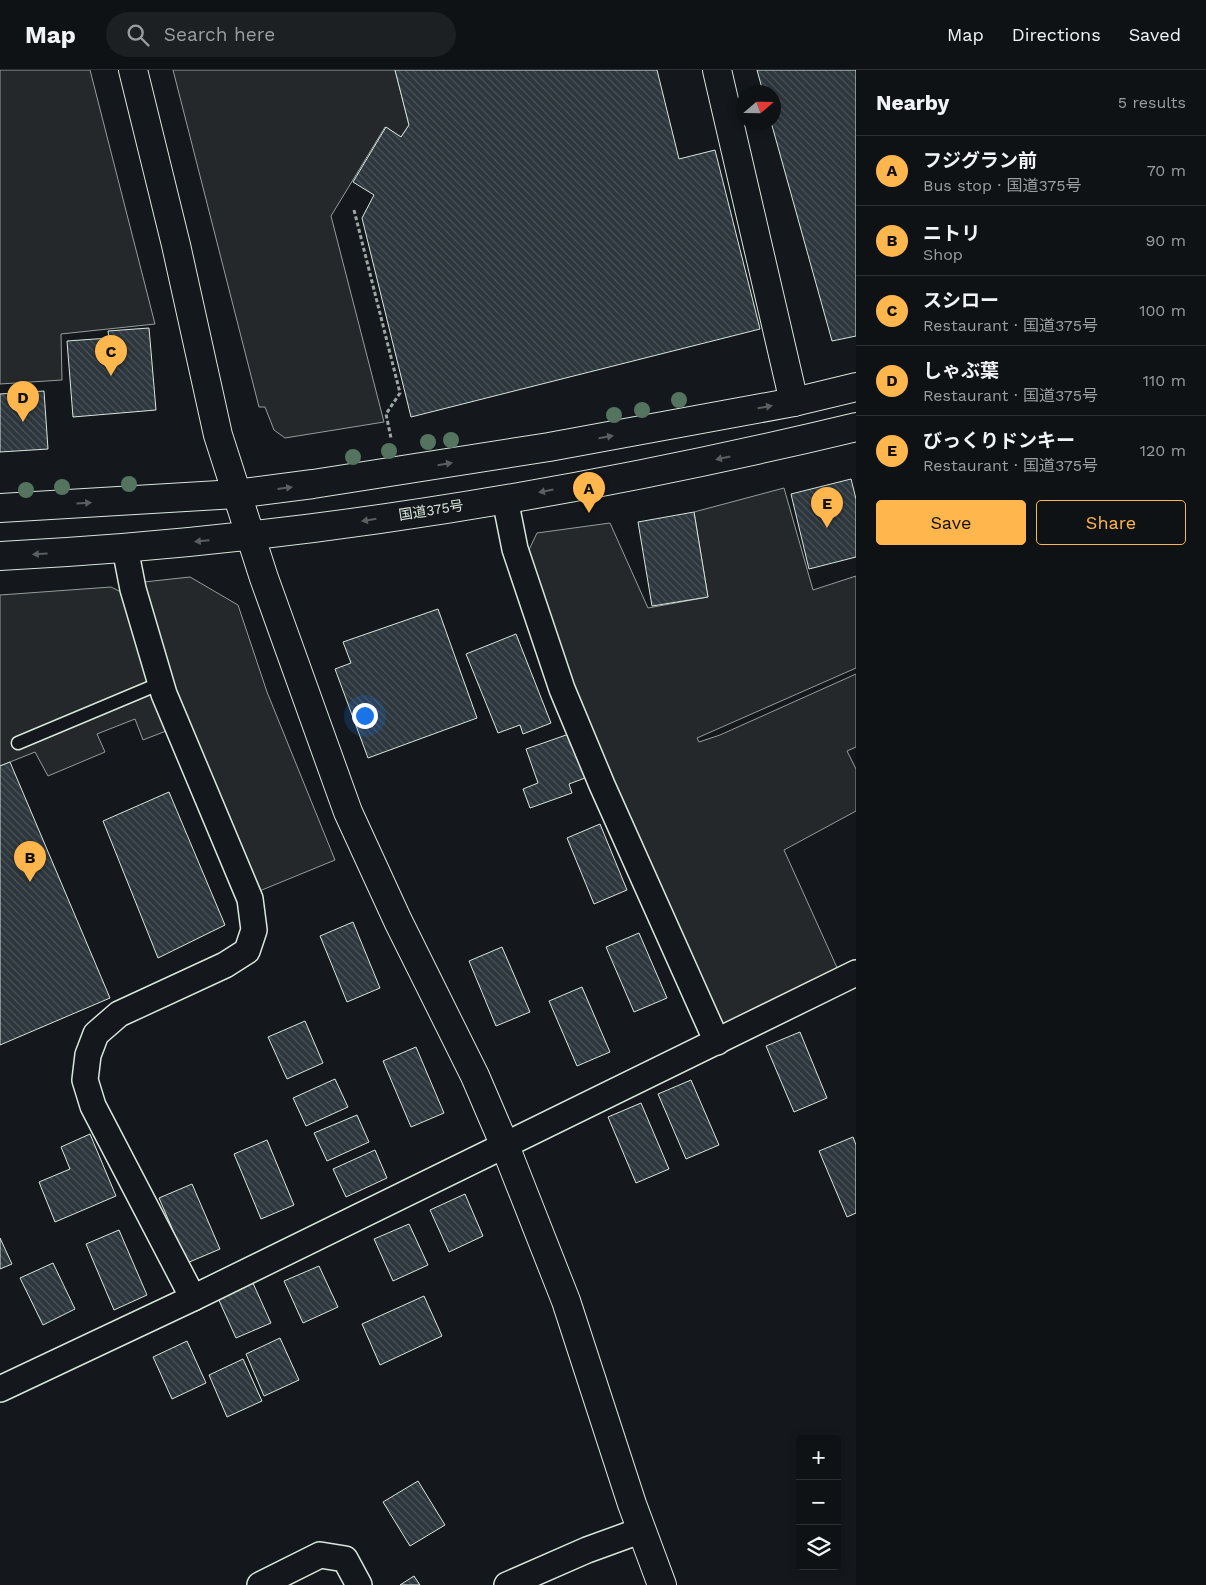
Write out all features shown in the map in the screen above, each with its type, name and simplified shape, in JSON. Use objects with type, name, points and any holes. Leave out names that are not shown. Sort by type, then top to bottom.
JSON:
[{"type":"main road","points":[[133,70],[176,245],[218,435],[236,494],[348,812],[398,921],[475,1076],[505,1146],[566,1301],[662,1585]]},
{"type":"main road","points":[[717,70],[794,402]]},
{"type":"main road","points":[[0,508],[236,494],[313,484],[549,447],[794,402],[856,387]]},
{"type":"main road","name":"国道375号","points":[[0,556],[125,548],[251,536],[505,499],[707,461],[856,427]]},
{"type":"street","points":[[505,499],[515,549],[562,689],[602,785],[717,1042]]},
{"type":"street","points":[[125,548],[133,589],[164,694],[250,899],[254,930],[247,951],[225,965],[119,1014],[96,1034],[88,1055],[85,1080],[93,1106],[193,1298]]},
{"type":"street","points":[[0,1389],[193,1298],[856,973]]},
{"type":"street","points":[[507,1585],[587,1550],[642,1530]]},
{"type":"street","points":[[260,1585],[320,1555],[345,1559],[359,1585]]},
{"type":"lane","points":[[18,743],[161,683]]},
{"type":"path","points":[[354,210],[400,393],[386,414],[391,438]]},
{"type":"shaded area","points":[[0,70],[90,70],[155,324],[61,334],[62,380],[0,384]]},
{"type":"shaded area","points":[[173,70],[395,70],[409,125],[401,137],[385,127],[331,216],[384,422],[285,438],[274,430],[265,407],[259,407]]},
{"type":"shaded area","points":[[784,488],[813,590],[856,576],[856,668],[697,738],[699,742],[720,735],[856,674],[856,747],[847,751],[856,769],[856,811],[784,850],[839,972],[718,1027],[610,787],[525,558],[537,533],[610,523],[648,608],[708,597],[694,512]]},
{"type":"shaded area","points":[[190,577],[238,605],[267,692],[335,860],[257,892],[163,656],[144,582]]},
{"type":"shaded area","points":[[111,587],[121,592],[143,666],[166,731],[143,740],[135,719],[97,734],[105,752],[48,776],[35,752],[0,766],[0,595]]},
{"type":"building","points":[[395,70],[657,70],[679,159],[715,150],[760,329],[411,417],[362,218],[374,195],[353,182],[386,127],[401,137],[409,125]]},
{"type":"building","points":[[757,70],[856,70],[856,336],[832,341],[773,130],[781,130],[781,85],[761,85]]},
{"type":"building","points":[[149,328],[156,410],[73,417],[67,341],[109,338],[108,331]]},
{"type":"building","points":[[44,391],[48,449],[0,452],[0,394]]},
{"type":"building","points":[[851,479],[856,499],[856,557],[809,569],[791,494]]},
{"type":"building","points":[[694,512],[708,597],[652,606],[638,522]]},
{"type":"building","points":[[438,609],[477,718],[368,758],[335,669],[351,663],[343,642]]},
{"type":"building","points":[[516,634],[551,723],[523,734],[520,725],[498,733],[466,654]]},
{"type":"building","points":[[569,734],[585,778],[569,784],[572,793],[530,808],[523,789],[538,783],[526,749]]},
{"type":"building","points":[[10,762],[110,998],[0,1045],[0,766]]},
{"type":"building","points":[[169,792],[225,925],[158,958],[103,821]]},
{"type":"building","points":[[600,824],[627,890],[594,904],[567,838]]},
{"type":"building","points":[[353,922],[380,988],[347,1002],[320,936]]},
{"type":"building","points":[[639,933],[667,998],[634,1012],[606,947]]},
{"type":"building","points":[[502,947],[530,1012],[496,1026],[469,961]]},
{"type":"building","points":[[582,987],[610,1052],[577,1066],[549,1001]]},
{"type":"building","points":[[305,1021],[323,1063],[287,1079],[268,1037]]},
{"type":"building","points":[[800,1032],[827,1098],[794,1112],[766,1046]]},
{"type":"building","points":[[416,1047],[444,1113],[411,1127],[383,1061]]},
{"type":"building","points":[[335,1079],[348,1107],[306,1126],[293,1098]]},
{"type":"building","points":[[691,1080],[719,1145],[686,1159],[658,1094]]},
{"type":"building","points":[[641,1103],[669,1169],[636,1183],[608,1117]]},
{"type":"building","points":[[357,1115],[369,1142],[327,1161],[314,1133]]},
{"type":"building","points":[[90,1134],[116,1196],[55,1222],[39,1182],[70,1169],[61,1147]]},
{"type":"building","points":[[853,1137],[856,1145],[856,1213],[847,1217],[819,1151]]},
{"type":"building","points":[[267,1140],[294,1205],[261,1219],[234,1154]]},
{"type":"building","points":[[375,1150],[387,1178],[346,1197],[333,1169]]},
{"type":"building","points":[[192,1184],[220,1249],[187,1263],[159,1198]]},
{"type":"building","points":[[465,1194],[483,1236],[449,1252],[430,1210]]},
{"type":"building","points":[[409,1224],[428,1265],[393,1281],[374,1239]]},
{"type":"building","points":[[119,1230],[147,1295],[114,1310],[86,1244]]},
{"type":"building","points":[[0,1238],[12,1264],[0,1269]]},
{"type":"building","points":[[53,1263],[75,1309],[43,1325],[20,1278]]},
{"type":"building","points":[[319,1266],[338,1307],[303,1323],[284,1281]]},
{"type":"building","points":[[252,1281],[271,1323],[236,1338],[217,1296]]},
{"type":"building","points":[[424,1296],[442,1336],[380,1365],[362,1324]]},
{"type":"building","points":[[280,1338],[299,1380],[264,1396],[246,1354]]},
{"type":"building","points":[[187,1341],[206,1383],[172,1399],[153,1357]]},
{"type":"building","points":[[243,1359],[262,1401],[227,1417],[209,1375]]},
{"type":"building","points":[[418,1481],[445,1525],[410,1546],[383,1502]]},
{"type":"building","points":[[414,1576],[420,1585],[400,1585]]},
{"type":"place","name":"スシロー","points":[[111,376]]},
{"type":"place","name":"しゃぶ葉","points":[[23,422]]},
{"type":"place","name":"フジグラン前","points":[[589,513]]},
{"type":"place","name":"びっくりドンキー","points":[[827,528]]},
{"type":"place","name":"ニトリ","points":[[30,882]]}]
